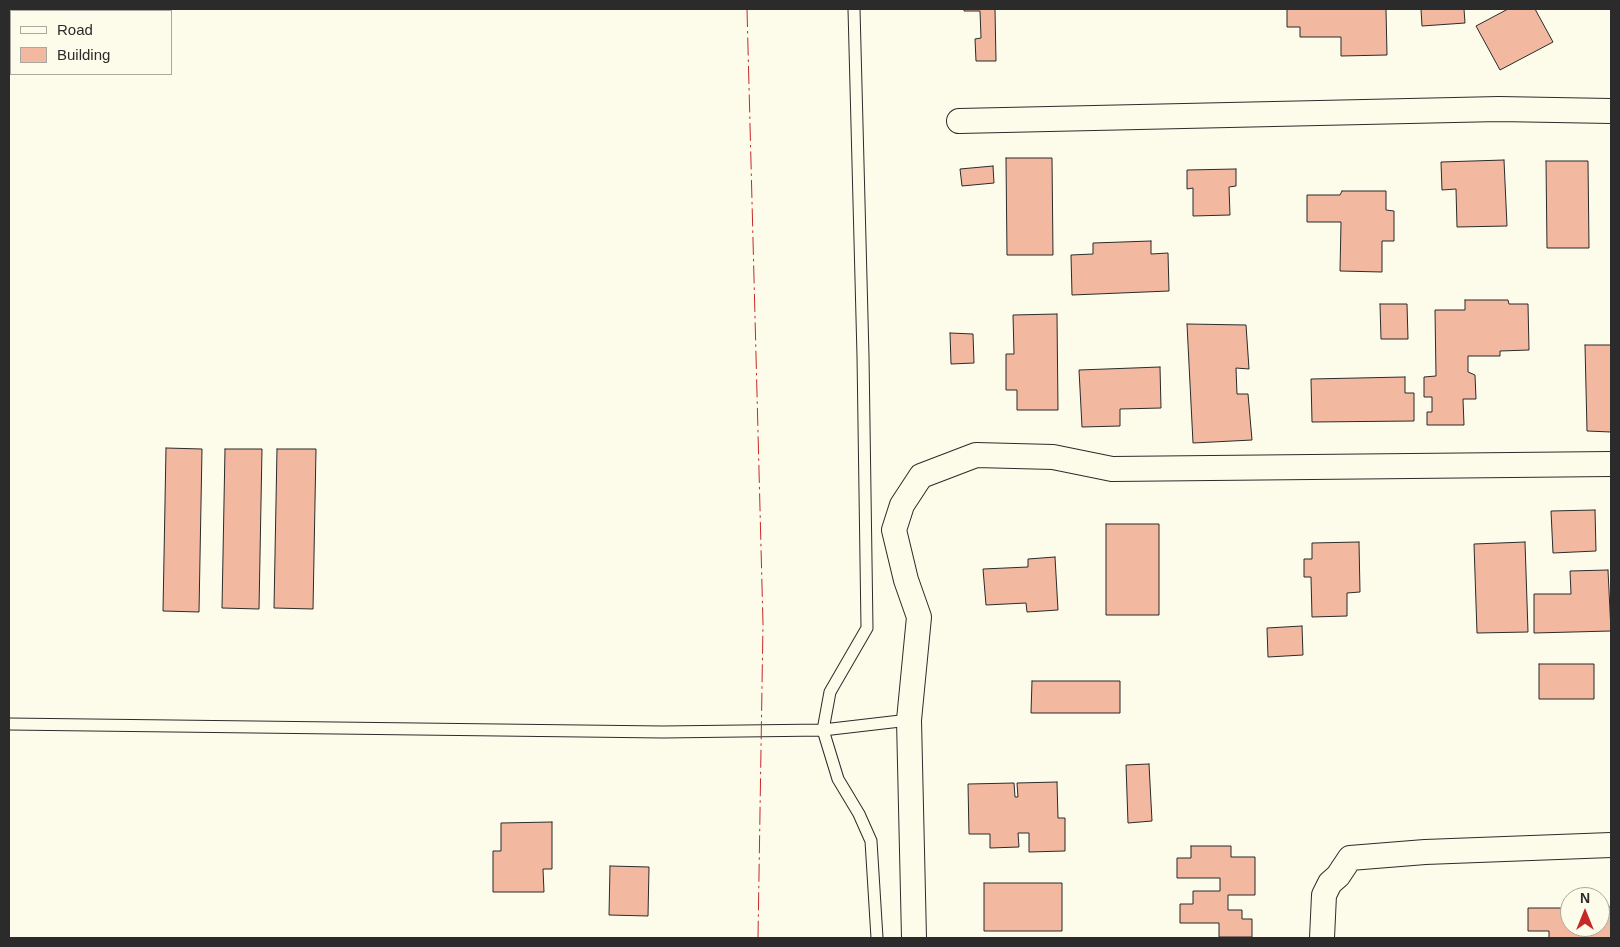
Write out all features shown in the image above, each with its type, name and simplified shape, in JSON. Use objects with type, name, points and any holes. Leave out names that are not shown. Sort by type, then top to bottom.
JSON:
[{"type":"street","points":[[959,121],[1499,109],[1611,111]]},
{"type":"street","points":[[914,938],[910,720],[919,617],[906,580],[894,530],[902,505],[922,476],[976,455],[1052,457],[1112,469],[1611,464]]},
{"type":"street","points":[[1322,938],[1324,895],[1330,883],[1338,876],[1350,858],[1425,852],[1611,845]]},
{"type":"lane","points":[[854,9],[863,356],[867,628],[830,692],[823,730],[838,779],[859,814],[871,841],[876,938]]},
{"type":"lane","points":[[9,724],[662,732],[823,730],[910,720]]},
{"type":"building","points":[[964,9],[995,9],[996,61],[976,61],[975,39],[981,38],[980,11],[964,11]]},
{"type":"building","points":[[1287,9],[1386,9],[1387,55],[1341,56],[1341,37],[1300,37],[1300,27],[1287,27]]},
{"type":"building","points":[[1421,9],[1464,9],[1465,23],[1422,26]]},
{"type":"building","points":[[1508,9],[1535,9],[1553,42],[1500,70],[1476,26]]},
{"type":"building","points":[[1006,158],[1052,158],[1053,255],[1007,255]]},
{"type":"building","points":[[1504,160],[1507,226],[1457,227],[1456,189],[1442,190],[1441,162]]},
{"type":"building","points":[[1546,161],[1588,161],[1589,248],[1547,248]]},
{"type":"building","points":[[993,166],[994,183],[962,186],[960,169]]},
{"type":"building","points":[[1236,169],[1236,186],[1229,187],[1230,215],[1193,216],[1193,188],[1187,189],[1187,170]]},
{"type":"building","points":[[1342,191],[1386,191],[1386,210],[1394,211],[1394,241],[1382,241],[1382,272],[1340,271],[1341,222],[1307,222],[1307,195],[1340,195]]},
{"type":"building","points":[[1151,241],[1151,254],[1168,253],[1169,291],[1072,295],[1071,255],[1093,254],[1093,243]]},
{"type":"building","points":[[1465,300],[1508,300],[1509,304],[1528,304],[1529,350],[1500,351],[1500,356],[1468,356],[1468,372],[1475,375],[1476,399],[1463,399],[1464,425],[1427,425],[1427,412],[1432,412],[1432,397],[1424,397],[1424,377],[1436,376],[1435,310],[1465,310]]},
{"type":"building","points":[[1380,304],[1407,304],[1408,339],[1381,339]]},
{"type":"building","points":[[1057,314],[1058,410],[1017,410],[1017,390],[1006,390],[1006,354],[1014,354],[1013,315]]},
{"type":"building","points":[[1187,324],[1246,325],[1249,369],[1236,368],[1237,394],[1248,394],[1252,440],[1193,443]]},
{"type":"building","points":[[950,333],[973,334],[974,363],[951,364]]},
{"type":"building","points":[[1585,345],[1611,345],[1611,432],[1587,431]]},
{"type":"building","points":[[1160,367],[1161,408],[1120,409],[1120,426],[1082,427],[1079,370]]},
{"type":"building","points":[[1405,377],[1405,393],[1414,393],[1414,421],[1312,422],[1311,379]]},
{"type":"building","points":[[166,448],[202,449],[199,612],[163,611]]},
{"type":"building","points":[[225,449],[262,449],[259,609],[222,608]]},
{"type":"building","points":[[277,449],[316,449],[313,609],[274,608]]},
{"type":"building","points":[[1595,510],[1596,551],[1553,553],[1551,511]]},
{"type":"building","points":[[1106,524],[1159,524],[1159,615],[1106,615]]},
{"type":"building","points":[[1359,542],[1360,592],[1347,593],[1347,616],[1312,617],[1311,577],[1304,577],[1304,559],[1312,559],[1312,543]]},
{"type":"building","points":[[1525,542],[1528,632],[1477,633],[1474,544]]},
{"type":"building","points":[[1055,557],[1058,610],[1027,612],[1026,603],[986,605],[983,569],[1028,567],[1028,559]]},
{"type":"building","points":[[1608,570],[1611,631],[1534,633],[1534,594],[1571,594],[1570,571]]},
{"type":"building","points":[[1302,626],[1303,655],[1268,657],[1267,628]]},
{"type":"building","points":[[1539,664],[1594,664],[1594,699],[1539,699]]},
{"type":"building","points":[[1032,681],[1120,681],[1120,713],[1031,713]]},
{"type":"building","points":[[1149,764],[1152,821],[1128,823],[1126,765]]},
{"type":"building","points":[[1057,782],[1058,818],[1065,818],[1065,851],[1029,852],[1029,833],[1018,833],[1019,847],[990,848],[990,834],[969,834],[968,784],[1014,783],[1015,797],[1018,797],[1017,783]]},
{"type":"building","points":[[552,822],[552,869],[543,869],[544,892],[493,892],[493,851],[501,851],[501,823]]},
{"type":"building","points":[[1191,846],[1231,846],[1231,857],[1255,857],[1255,895],[1228,895],[1228,910],[1242,910],[1242,919],[1252,919],[1252,937],[1219,937],[1219,923],[1180,923],[1180,904],[1193,904],[1193,891],[1220,891],[1220,878],[1177,878],[1177,858],[1191,858]]},
{"type":"building","points":[[610,866],[649,867],[648,916],[609,915]]},
{"type":"building","points":[[984,883],[1062,883],[1062,931],[984,931]]},
{"type":"building","points":[[1611,907],[1611,938],[1549,938],[1549,931],[1528,931],[1528,908],[1560,908],[1560,937],[1610,937]]},
{"type":"power","points":[[747,9],[763,624],[758,938]]}]
